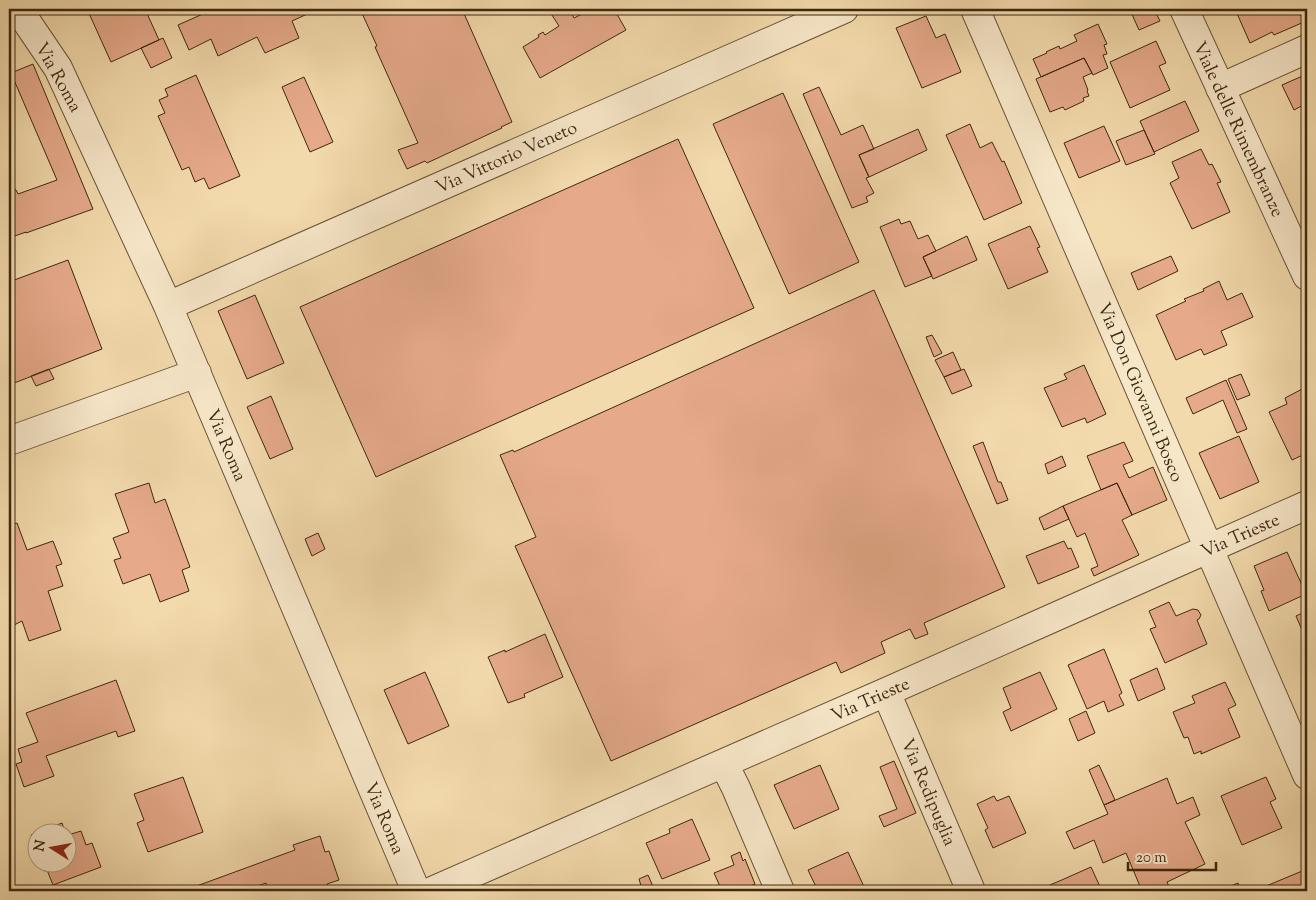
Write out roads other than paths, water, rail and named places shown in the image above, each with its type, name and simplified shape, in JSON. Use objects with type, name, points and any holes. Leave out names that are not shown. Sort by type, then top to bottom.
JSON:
[{"type":"street","name":"Via Roma","points":[[18,9],[58,68],[168,306],[416,891]]},
{"type":"street","name":"Via Vittorio Veneto","points":[[168,306],[844,9]]},
{"type":"street","name":"Via Don Giovanni Bosco","points":[[975,9],[1307,775]]},
{"type":"street","name":"Viale delle Rimembranze","points":[[1184,9],[1307,276]]},
{"type":"street","points":[[1220,88],[1307,49]]},
{"type":"street","points":[[9,441],[196,373]]},
{"type":"street","name":"Via Trieste","points":[[432,891],[724,764],[1307,505]]},
{"type":"street","name":"Via Redipuglia","points":[[886,692],[971,891]]},
{"type":"street","points":[[724,764],[780,891]]}]
